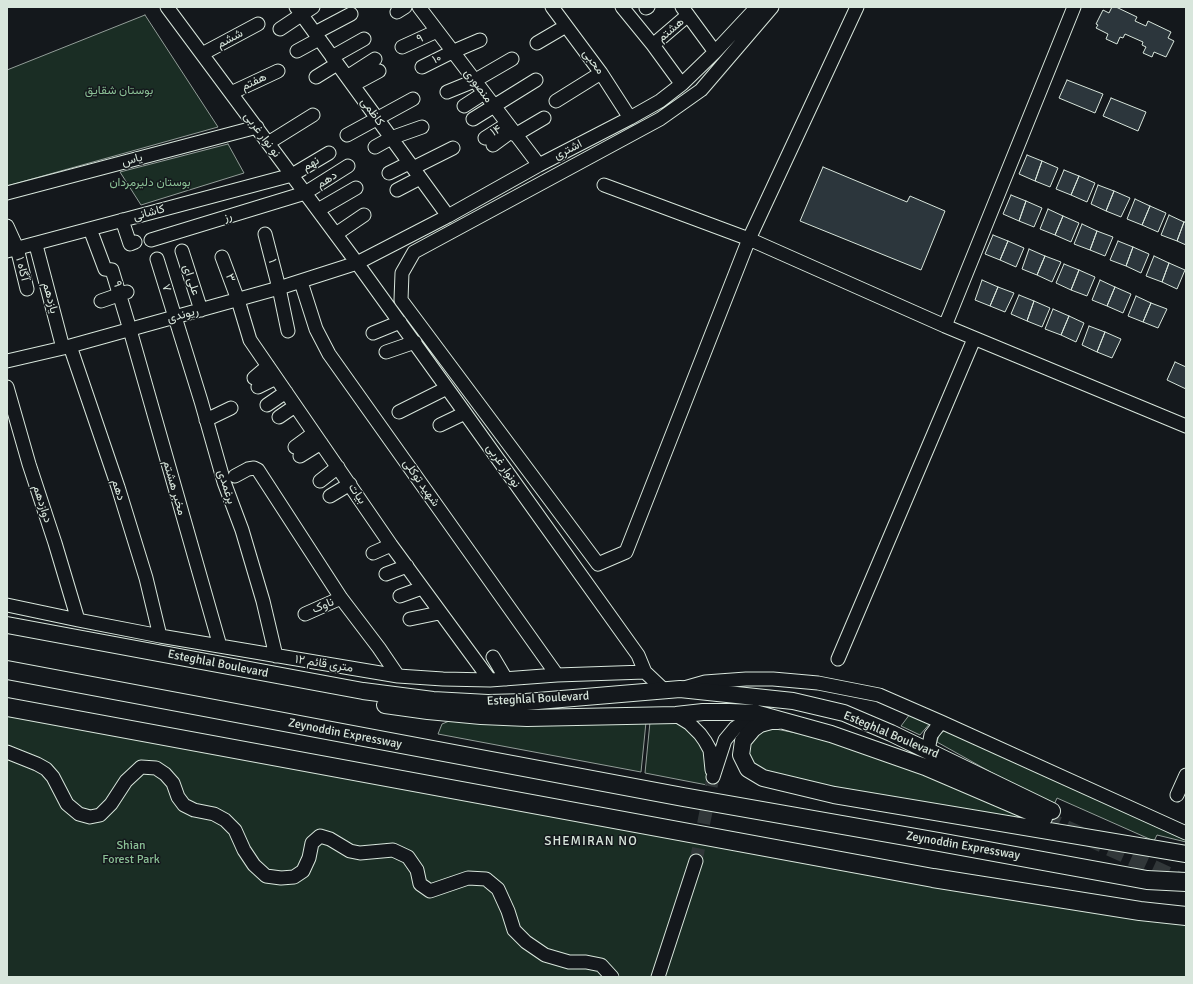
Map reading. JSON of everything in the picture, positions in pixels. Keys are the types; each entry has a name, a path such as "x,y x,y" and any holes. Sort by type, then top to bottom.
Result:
{"highway":[{"name":"Zeynoddin Expressway","path":"7,670 683,797 1147,880 1186,882"},
{"path":"7,707 941,879 1140,911 1186,916"}],"main road":[{"name":"Esteghlal Boulevard","path":"7,625 363,692 433,700 526,702 680,689 793,701 844,714 866,722 928,750 1048,814 857,742 758,714 729,712 676,715 569,717 481,716 428,711 362,702 7,636"},
{"path":"566,699 562,702 560,710 562,714 569,717"},
{"path":"788,722 771,721 760,724 753,729 743,741 740,755 748,770 763,778 834,795 1186,854"},
{"path":"857,742 870,741 873,734 866,722"}],"street":[{"path":"280,30 299,11 313,7"},
{"name":"منصوری","path":"420,7 452,52 539,165"},
{"name":"محبی","path":"552,7 601,73 630,118"},
{"name":"هشتم","path":"622,7 653,45 680,82"},
{"name":"اشتری","path":"357,263 448,216 539,165 660,101 682,84 715,52 757,7"},
{"path":"772,7 701,90 660,120 414,252 402,273 401,300 598,564 626,552 749,239 857,7"},
{"path":"944,326 1074,7"},
{"name":"نو نوار غربی","path":"171,8 202,54 357,263"},
{"name":"کاظمی","path":"299,11 448,216"},
{"path":"685,11 715,52"},
{"name":"هشتم","path":"653,45 685,11"},
{"path":"297,51 351,14"},
{"name":"ششم","path":"202,54 258,24"},
{"path":"537,43 566,26"},
{"name":"۹","path":"402,47 437,31"},
{"path":"316,77 335,60 364,39"},
{"name":"۱۰","path":"422,67 480,40"},
{"path":"447,92 474,81 512,59"},
{"path":"350,81 377,65"},
{"name":"هفتم","path":"231,93 278,71"},
{"path":"556,101 601,73"},
{"path":"473,119 536,80"},
{"path":"464,106 484,93"},
{"path":"347,135 414,100"},
{"path":"268,143 313,114"},
{"path":"489,142 512,130 544,118"},
{"path":"375,147 391,138 422,127"},
{"name":"یاس","path":"7,194 257,128"},
{"path":"398,190 414,170 453,148"},
{"name":"نهم","path":"292,175 329,153"},
{"name":"دهم","path":"306,193 348,166"},
{"path":"389,173 414,170"},
{"name":"کاشانی","path":"12,250 292,175"},
{"path":"604,184 749,239 974,339 1186,426"},
{"path":"318,210 356,188"},
{"name":"رز","path":"151,240 306,193"},
{"path":"336,234 364,215"},
{"path":"122,220 130,244 134,242"},
{"name":"آگاه ۱","path":"7,226 12,250 27,289"},
{"name":"۹","path":"90,229 105,269 112,270 124,293 129,326"},
{"name":"۱","path":"264,234 280,288 288,331"},
{"name":"یازدهم","path":"37,249 67,347"},
{"name":"علی ای","path":"182,251 201,310"},
{"name":"۳","path":"222,257 238,300"},
{"name":"۷","path":"156,259 175,317"},
{"name":"ریوندی","path":"7,362 67,347 129,326 175,317 302,282 357,263"},
{"name":"نونوار غربی","path":"357,263 638,655 644,672"},
{"name":"شهید توکلی","path":"302,282 316,329 329,354 557,675"},
{"path":"101,301 124,293"},
{"name":"بیات","path":"238,300 250,340 391,545 490,680"},
{"name":"برغمدی","path":"175,317 224,482 242,530 263,601 276,656"},
{"path":"372,333 400,322"},
{"name":"مخبر هشتم","path":"129,326 220,646"},
{"path":"838,659 974,339"},
{"path":"386,352 415,342"},
{"name":"دهم","path":"67,347 118,487 146,578 160,636"},
{"path":"268,366 256,382 276,378"},
{"name":"دوازدهم","path":"7,387 29,464 78,620"},
{"path":"399,412 447,388"},
{"path":"267,405 286,392"},
{"path":"279,417 295,406"},
{"path":"206,420 231,408"},
{"path":"440,425 465,413"},
{"path":"297,451 318,438"},
{"path":"320,482 338,467"},
{"name":"برغمدی","path":"235,476 248,469 254,468 258,470 341,598 398,676"},
{"path":"330,496 350,484"},
{"path":"372,553 391,545"},
{"path":"386,574 407,566"},
{"path":"400,596 422,588"},
{"name":"ناوک","path":"305,614 341,598"},
{"name":"۱۲ متری قائم","path":"7,605 160,636 398,676 490,680 557,675 644,672"},
{"path":"410,619 440,613"},
{"path":"493,657 506,679"},
{"path":"634,693 644,672 664,690"},
{"path":"680,689 705,682 746,678 818,683 879,695 1186,833"},
{"path":"676,715 689,724 705,741 710,750 713,777 725,740 735,728 758,714"},
{"path":"928,750 931,735 941,722"},
{"path":"7,752 46,769 53,777 67,804 79,814 90,817 100,815 111,804 126,781 141,767 156,768 165,774 172,783 178,797 184,804 194,810 214,814 225,820 235,830 244,850 254,865 266,876 281,878 294,877 303,871 309,858 312,843 320,836 330,838 350,851 360,853 393,850 408,857 417,870 420,884 430,891 468,878 486,878 498,890 508,911 514,930 526,942 545,955 569,962 586,962 602,965 612,977"},
{"path":"1177,795 1186,775"},
{"path":"658,977 696,862"}],"green space":[{"name":"بوستان شقایق","path":"145,15 218,127 7,186 7,70"},
{"name":"بوستان دلیرمردان","path":"228,144 244,173 141,205 120,172"},
{"name":"Shian Forest Park","path":"7,705 681,826 1186,914 1186,977 7,977"},
{"path":"910,714 931,722 920,735 901,726"},
{"path":"454,719 646,722 641,772 438,734 442,724"},
{"path":"650,722 673,722 687,728 705,750 709,777 707,785 645,773"},
{"path":"765,727 812,736 902,765 1045,825 827,789 756,769 746,750 747,744"},
{"path":"946,729 1186,839 1186,842 1157,835 1154,841 1057,798 1053,807 937,742 939,735"}],"building":[{"path":"1112,7 1116,7 1137,17 1135,21 1146,26 1148,21 1171,32 1168,38 1174,41 1166,57 1154,52 1152,57 1143,53 1146,47 1142,45 1143,42 1125,34 1123,38 1120,37 1117,44 1106,39 1108,34 1096,28 1098,25 1096,24 1103,10 1109,13"},
{"path":"1067,80 1103,94 1095,113 1059,98"},
{"path":"1111,98 1146,112 1138,131 1103,116"},
{"path":"1027,155 1042,161 1035,181 1019,174"},
{"path":"1042,161 1058,168 1050,187 1035,181"},
{"path":"823,167 907,202 910,196 945,211 921,270 800,221"},
{"path":"1064,170 1079,176 1071,195 1056,189"},
{"path":"1079,176 1095,183 1087,202 1071,195"},
{"path":"1098,185 1114,191 1106,211 1091,204"},
{"path":"1114,191 1130,198 1121,217 1106,211"},
{"path":"1011,195 1026,201 1019,221 1003,214"},
{"path":"1135,199 1150,206 1142,225 1127,219"},
{"path":"1026,201 1042,208 1034,227 1019,221"},
{"path":"1150,206 1166,213 1158,232 1142,225"},
{"path":"1048,209 1063,216 1055,235 1040,229"},
{"path":"1169,215 1184,222 1177,241 1161,235"},
{"path":"1063,216 1079,223 1071,242 1055,235"},
{"path":"1184,222 1186,222 1186,245 1177,241"},
{"path":"1082,224 1097,231 1090,250 1074,244"},
{"path":"1097,231 1113,237 1105,256 1090,250"},
{"path":"993,235 1008,241 1000,260 985,254"},
{"path":"1008,241 1024,248 1016,267 1000,260"},
{"path":"1118,241 1133,247 1126,266 1110,260"},
{"path":"1133,247 1149,254 1141,273 1126,266"},
{"path":"1029,249 1045,256 1037,275 1022,269"},
{"path":"1045,256 1061,262 1052,282 1037,275"},
{"path":"1154,256 1169,263 1162,282 1146,276"},
{"path":"1169,263 1185,270 1177,289 1162,282"},
{"path":"1064,264 1079,270 1071,290 1056,283"},
{"path":"1079,270 1095,277 1087,296 1071,290"},
{"path":"982,280 998,287 990,306 975,300"},
{"path":"1100,280 1115,287 1107,306 1092,300"},
{"path":"998,287 1014,293 1005,312 990,306"},
{"path":"1115,287 1131,294 1123,313 1107,306"},
{"path":"1019,295 1034,301 1027,321 1011,314"},
{"path":"1136,296 1151,303 1143,322 1128,316"},
{"path":"1034,301 1050,308 1042,327 1027,321"},
{"path":"1151,303 1167,309 1158,328 1143,322"},
{"path":"1053,309 1069,316 1061,335 1045,329"},
{"path":"1069,316 1084,323 1076,342 1061,335"},
{"path":"1089,326 1105,332 1097,352 1082,345"},
{"path":"1105,332 1121,339 1112,358 1097,352"},
{"path":"1175,362 1186,367 1186,389 1167,380"}],"tunnel":[{"path":"696,861 713,777"},
{"path":"1044,818 1182,881"}],"district":[{"name":"SHEMIRAN NO","path":"591,842"}]}
